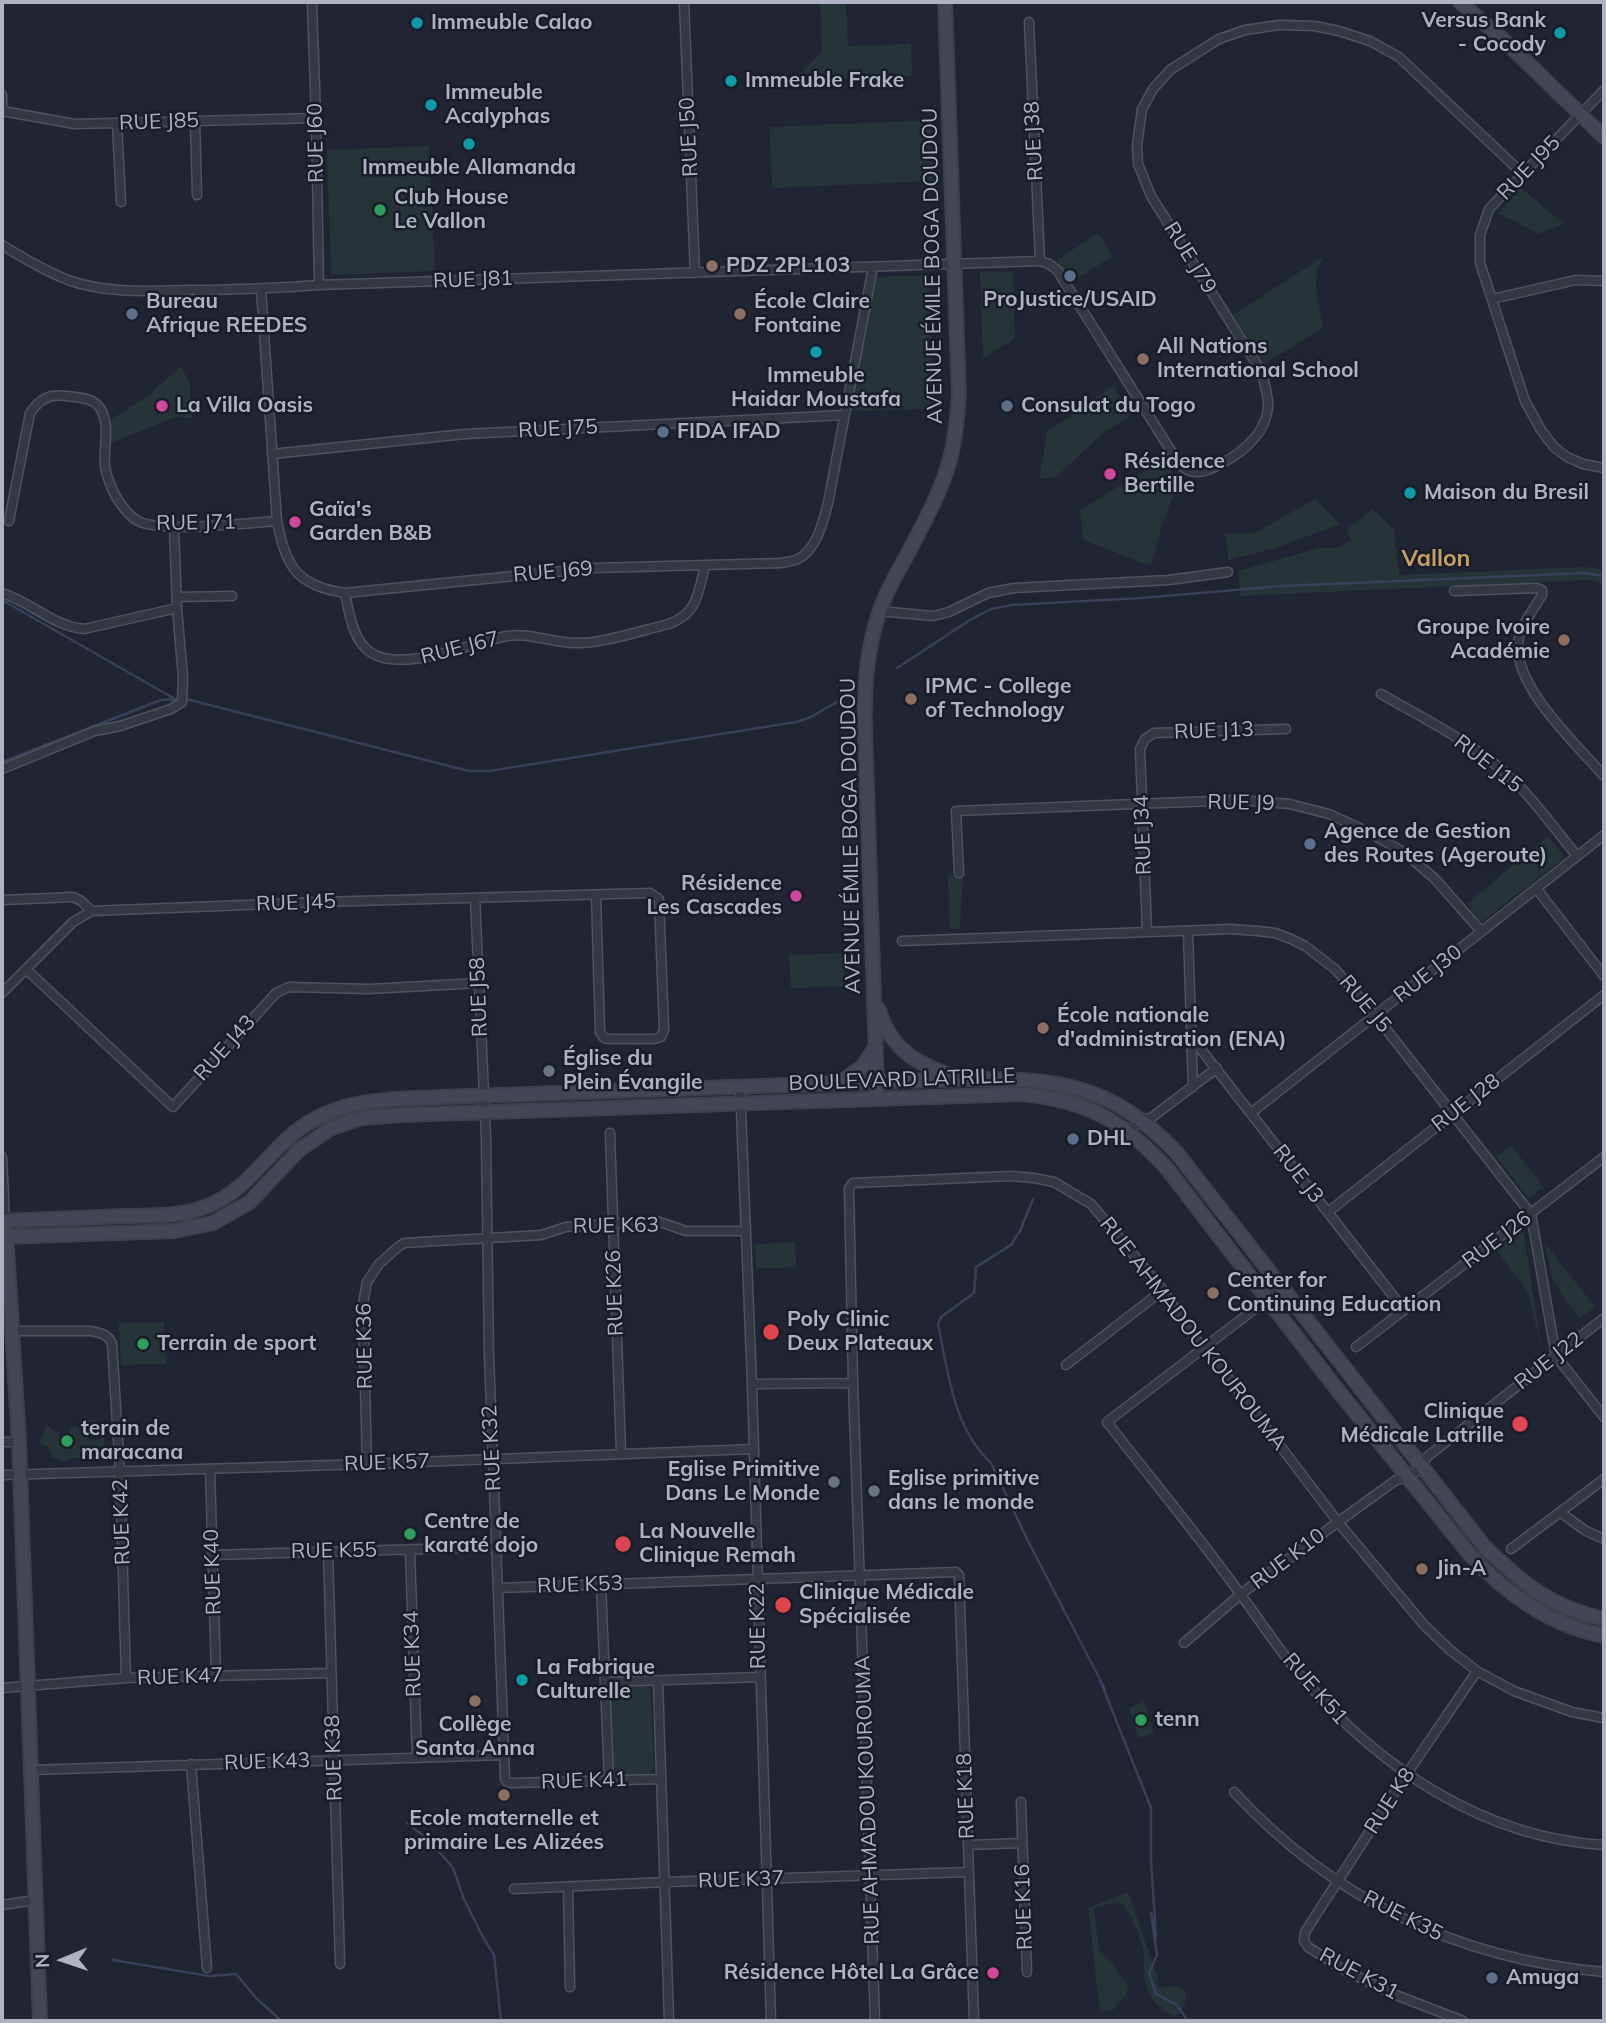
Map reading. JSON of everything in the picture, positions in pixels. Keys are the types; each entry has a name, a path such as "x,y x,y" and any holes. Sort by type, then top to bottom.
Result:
{"main road":[{"path":"1460,2 1604,137"},
{"name":"AVENUE ÉMILE BOGA DOUDOU","path":"878,1099 864,693 879,611 916,538 950,461 956,428 959,395 945,3"},
{"path":"873,992 884,1025 902,1050 931,1068 963,1079"},
{"path":"836,1083 857,1072 876,1048"},
{"name":"BOULEVARD LATRILLE","path":"3,1221 176,1214 206,1207 238,1189 287,1139 321,1115 357,1102 963,1079 1012,1078 1055,1082 1100,1096 1147,1122 1176,1152 1379,1413 1422,1461 1484,1546 1518,1579 1535,1591 1569,1609 1604,1619"},
{"name":"BOULEVARD LATRILLE","path":"4,1237 174,1231 212,1223 250,1202 299,1150 314,1138 338,1125 361,1118 1021,1094 1044,1096 1084,1108 1118,1124 1166,1166 1402,1475 1471,1556 1508,1592 1563,1625 1604,1636"},
{"path":"3,1221 6,1307 13,1331 19,1442 40,2021"}],"street":[{"name":"RUE J60","path":"312,2 319,285"},
{"name":"RUE J50","path":"684,2 695,273"},
{"name":"RUE J38","path":"1029,22 1040,261"},
{"name":"RUE J79","path":"1040,261 1057,270 1178,463 1191,473 1200,473 1240,453 1255,440 1268,408 1261,371 1151,196 1138,164 1137,145 1142,108 1153,89 1170,69 1219,39 1245,30 1279,25 1315,26 1339,31 1370,41 1399,57 1524,175"},
{"name":"RUE J95","path":"1604,90 1489,209 1480,235 1480,263 1525,401 1554,447 1583,464 1604,468"},
{"path":"2,95 2,112"},
{"name":"RUE J85","path":"2,112 75,124 316,118"},
{"path":"195,120 197,195"},
{"path":"117,123 121,202"},
{"name":"RUE J81","path":"2,245 69,281 136,292 953,263"},
{"path":"953,263 1040,261"},
{"name":"RUE J69","path":"261,289 277,521 282,543 290,564 303,580 326,590 345,593 594,568 781,563 799,558 810,548 820,530 828,503 873,267"},
{"path":"1492,299 1576,280 1604,281"},
{"name":"RUE J71","path":"9,521 30,413 39,401 50,395 64,395 95,402 100,409 106,422 105,466 109,483 120,504 136,520 149,525 174,526 277,521"},
{"name":"RUE J75","path":"272,454 465,434 845,415"},
{"path":"2,769 95,731 172,709 183,702 174,526"},
{"name":"RUE J67","path":"345,593 349,614 359,639 370,653 388,660 407,661 515,635 579,644 669,624 689,613 705,566"},
{"path":"879,611 933,616 949,612 988,593 1014,588 1169,580 1228,572"},
{"path":"1454,591 1542,590 1542,595 1520,632 1518,661 1540,704 1604,776"},
{"path":"2,593 20,599 70,627 84,629 177,608"},
{"path":"177,597 232,596"},
{"name":"RUE J15","path":"1381,694 1485,757 1522,789 1577,856"},
{"name":"RUE J13","path":"1145,738 1154,733 1286,729"},
{"name":"RUE J34","path":"1145,738 1140,749 1147,932"},
{"name":"RUE J9","path":"959,873 956,811 1238,800 1290,804 1329,814 1405,853 1435,879 1481,931"},
{"name":"RUE J30","path":"1251,1113 1604,835"},
{"path":"1536,888 1604,976"},
{"name":"RUE J45","path":"2,900 73,897 92,911 650,893 659,899 664,1030 661,1037 609,1040 600,1032 596,895"},
{"name":"RUE J58","path":"475,898 485,1113"},
{"path":"2,993 73,922 92,911"},
{"name":"RUE J5","path":"902,942 1258,930 1275,933 1305,946 1335,969 1375,1015 1531,1214 1556,1356 1604,1417"},
{"path":"1188,931 1193,1087"},
{"name":"RUE J43","path":"27,970 173,1107 262,1008 283,989 369,989 479,984"},
{"name":"RUE J28","path":"1328,1212 1604,995"},
{"name":"RUE J3","path":"1192,1038 1404,1310"},
{"path":"1134,1136 1147,1122 1217,1068"},
{"name":"RUE K22","path":"740,1086 752,1384 771,2021"},
{"name":"RUE K32","path":"485,1113 489,1355 503,1755 507,1782"},
{"name":"RUE K26","path":"610,1133 621,1453"},
{"path":"2,1157 3,1221"},
{"name":"RUE J26","path":"1356,1347 1604,1157"},
{"name":"RUE AHMADOU KOUROUMA","path":"875,2021 853,1382 849,1188 853,1183 1011,1176 1034,1178 1054,1182 1091,1204 1163,1290 1197,1340 1338,1522 1424,1625 1477,1671 1514,1691 1572,1712 1604,1718"},
{"name":"RUE K63","path":"487,1238 541,1235 559,1228 657,1221 686,1231 746,1231"},
{"name":"RUE K36","path":"367,1464 363,1304 367,1282 379,1264 404,1243 487,1238"},
{"path":"1205,1347 1282,1288"},
{"path":"1066,1364 1163,1290"},
{"name":"RUE J22","path":"1402,1475 1604,1318"},
{"name":"RUE K42","path":"13,1331 91,1331 101,1333 112,1343 120,1472 126,1678"},
{"name":"RUE K51","path":"1205,1347 1107,1422 1301,1676 1368,1746 1406,1775 1477,1814 1547,1837 1604,1846"},
{"path":"752,1384 853,1382"},
{"path":"2,1442 19,1442"},
{"name":"RUE K57","path":"2,1475 754,1449"},
{"name":"RUE K40","path":"209,1469 216,1675"},
{"name":"RUE K10","path":"1184,1643 1241,1594 1402,1475"},
{"path":"1511,1549 1604,1479"},
{"path":"1561,1513 1586,1531 1604,1539"},
{"name":"RUE K55","path":"212,1555 497,1547"},
{"name":"RUE K34","path":"410,1550 417,1758"},
{"name":"RUE K38","path":"328,1551 340,1964"},
{"name":"RUE K53","path":"499,1588 956,1572"},
{"name":"RUE K18","path":"956,1572 959,1576 974,2021"},
{"path":"601,1584 609,1781"},
{"name":"RUE K8","path":"1305,1932 1477,1671"},
{"name":"RUE K47","path":"2,1688 126,1678 331,1673"},
{"path":"606,1682 760,1677"},
{"path":"658,1681 669,2021"},
{"name":"RUE K43","path":"32,1770 503,1755"},
{"path":"191,1764 207,1968"},
{"name":"RUE K41","path":"507,1782 661,1779"},
{"name":"RUE K35","path":"1234,1792 1279,1837 1337,1880 1393,1913 1452,1940 1525,1961 1566,1969 1604,1972"},
{"name":"RUE K16","path":"1021,1802 1027,1972"},
{"name":"RUE K16","path":"968,1845 1022,1843"},
{"name":"RUE K37","path":"514,1889 969,1872"},
{"path":"568,1887 570,1987"},
{"path":"2,1905 35,1900"},
{"name":"RUE K31","path":"1305,1932 1304,1941 1308,1947 1341,1968 1388,1992 1463,2021"}],"shaded area":[{"path":"820,2 846,2 848,46 911,44 912,76 795,80 822,51"},
{"path":"932,120 934,181 772,188 769,127"},
{"name":"Club House Le Vallon","path":"429,146 435,271 331,275 327,150"},
{"path":"1521,188 1564,224 1538,234 1498,213"},
{"path":"1098,233 1113,256 1071,282 1057,260"},
{"path":"1323,257 1316,283 1323,328 1264,364 1233,315"},
{"path":"1013,271 1015,339 983,358 980,272"},
{"path":"929,275 933,409 851,411 876,277"},
{"name":"La Villa Oasis","path":"181,366 190,384 192,418 175,417 109,444 109,421 150,394"},
{"path":"1114,386 1131,415 1101,435 1056,477 1039,479 1047,432"},
{"path":"1162,460 1179,480 1162,525 1151,566 1083,540 1080,510"},
{"path":"1315,499 1340,524 1276,548 1229,560 1225,534 1254,533"},
{"path":"1372,509 1394,529 1399,575 1586,567 1604,570 1604,585 1590,580 1240,596 1238,571 1319,548 1340,547 1351,540 1346,530"},
{"path":"1548,836 1565,857 1482,922 1467,904"},
{"path":"963,875 960,929 950,929 948,876"},
{"path":"844,953 845,986 791,988 789,955"},
{"path":"1511,1145 1543,1187 1529,1198 1496,1157"},
{"path":"1523,1228 1542,1352 1528,1292 1496,1250"},
{"path":"795,1242 796,1267 756,1269 755,1244"},
{"path":"1545,1243 1595,1307 1579,1319 1552,1279"},
{"name":"Terrain de sport","path":"164,1322 166,1364 121,1365 119,1323"},
{"name":"terain de maracana","path":"87,1420 96,1420 95,1424 85,1430 90,1440 96,1441 103,1437 105,1441 104,1446 87,1460 77,1457 64,1462 51,1457 48,1447 39,1441 47,1425 60,1436 69,1433 71,1427"},
{"path":"642,1684 650,1689 651,1694 654,1768 648,1775 613,1777 610,1775 609,1687"},
{"name":"tenn","path":"1144,1702 1154,1733 1139,1738 1129,1708"},
{"path":"1128,1892 1158,1979 1157,1984 1160,1988 1177,1985 1186,1991 1185,2005 1180,2014 1173,2016 1167,2012 1149,1993 1145,1980 1142,1944 1132,1918 1122,1903 1094,1908 1099,1950 1128,1986 1126,1996 1113,2010 1100,2012 1088,1908"}],"waterway":[{"path":"897,668 970,620 991,609 1012,605 1282,586 1585,573 1604,576"},
{"path":"2,600 175,699"},
{"path":"186,699 469,771 489,771 796,722 811,717 845,697"},
{"path":"2,762 161,700 179,699"},
{"path":"1033,1199 1011,1245 976,1267 974,1293 941,1317 938,1324 949,1380 960,1416 978,1449 991,1463 1105,1689 1100,1680 1151,1808 1156,1936 1151,1913 1157,1955 1149,1973 1156,1994 1177,2005 1188,2021"},
{"path":"407,1823 429,1840 453,1868 464,1899 494,1955 501,2021"},
{"path":"113,1960 209,1976 236,1974 257,1999 282,2021"}],"place":[{"name":"Immeuble Calao","path":"417,23"},
{"name":"Versus Bank - Cocody","path":"1560,33"},
{"name":"Immeuble Frake","path":"731,81"},
{"name":"Immeuble Acalyphas","path":"431,105"},
{"name":"Immeuble Allamanda","path":"469,144"},
{"name":"Club House Le Vallon","path":"380,210"},
{"name":"PDZ 2PL103","path":"712,266"},
{"name":"ProJustice/USAID","path":"1070,276"},
{"name":"Bureau Afrique REEDES","path":"132,314"},
{"name":"École Claire Fontaine","path":"740,314"},
{"name":"Immeuble Haidar Moustafa","path":"816,352"},
{"name":"All Nations International School","path":"1143,359"},
{"name":"La Villa Oasis","path":"162,406"},
{"name":"Consulat du Togo","path":"1007,406"},
{"name":"FIDA IFAD","path":"663,432"},
{"name":"Résidence Bertille","path":"1110,474"},
{"name":"Maison du Bresil","path":"1410,493"},
{"name":"Gaïa's Garden B&B","path":"295,522"},
{"name":"Groupe Ivoire Académie","path":"1564,640"},
{"name":"IPMC - College of Technology","path":"911,699"},
{"name":"Agence de Gestion des Routes (Ageroute)","path":"1310,844"},
{"name":"Résidence Les Cascades","path":"796,896"},
{"name":"École nationale d'administration (ENA)","path":"1043,1028"},
{"name":"Église du Plein Évangile","path":"549,1071"},
{"name":"DHL","path":"1073,1139"},
{"name":"Center for Continuing Education","path":"1213,1293"},
{"name":"Poly Clinic Deux Plateaux","path":"771,1332"},
{"name":"Terrain de sport","path":"143,1344"},
{"name":"Clinique Médicale Latrille","path":"1520,1424"},
{"name":"terain de maracana","path":"67,1441"},
{"name":"Eglise Primitive Dans Le Monde","path":"834,1482"},
{"name":"Eglise primitive dans le monde","path":"874,1491"},
{"name":"Centre de karaté dojo","path":"410,1534"},
{"name":"La Nouvelle Clinique Remah","path":"623,1544"},
{"name":"Jin-A","path":"1422,1569"},
{"name":"Clinique Médicale Spécialisée","path":"783,1605"},
{"name":"La Fabrique Culturelle","path":"522,1680"},
{"name":"Collège Santa Anna","path":"475,1701"},
{"name":"tenn","path":"1141,1720"},
{"name":"Ecole maternelle et primaire Les Alizées","path":"504,1795"},
{"name":"Résidence Hôtel La Grâce","path":"993,1973"},
{"name":"Amuga","path":"1492,1978"}],"district":[{"name":"Vallon","path":"1436,559"}]}
